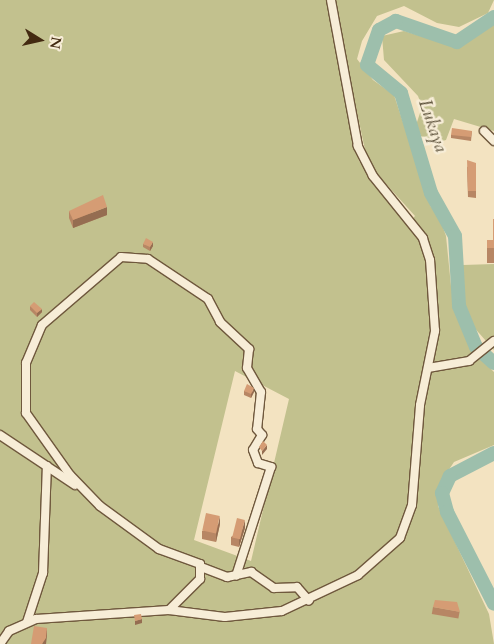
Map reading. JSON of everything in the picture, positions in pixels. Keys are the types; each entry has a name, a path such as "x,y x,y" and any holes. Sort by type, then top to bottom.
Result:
{"street":[{"path":"0,644 9,631 26,622 169,610 242,616 282,611 310,601 366,570 400,538 412,505 435,309 426,246 373,176 358,146 331,0"},
{"path":"484,131 494,141"},
{"path":"83,490 26,413 26,363 50,314 121,257 148,259 208,299 220,322 249,349 247,368 261,390 257,429 262,435 253,450 258,462 270,465 271,471 236,576"},
{"path":"428,368 469,361 494,340"},
{"path":"0,435 83,490 137,535 201,567 236,576 251,572 274,588 297,587 310,601"},
{"path":"26,622 43,573 47,466"},
{"path":"169,610 200,579 201,567"}],"shaded area":[{"path":"0,0 327,0 359,161 408,224 415,216 368,164 333,0 494,0 488,13 459,27 437,23 404,6 377,16 362,41 357,59 373,80 394,95 431,207 438,213 446,236 451,286 465,334 471,350 494,372 494,445 454,462 440,483 438,506 489,614 494,644 0,644","holes":["235,371 289,399 251,561 194,540"]},
{"path":"494,22 494,131 454,119 446,140 435,143 421,136 416,125 422,107 418,96 384,60 382,36 404,31 456,47"},
{"path":"494,264 494,350 471,324 463,304 463,265"}],"building":[{"path":"452,128 472,131 471,137 451,135"},
{"path":"467,160 476,163 476,191 468,191"},
{"path":"103,195 107,207 73,220 69,211"},
{"path":"493,219 494,248 487,248 487,240 493,240"},
{"path":"146,238 153,242 150,247 143,244"},
{"path":"34,302 42,309 37,313 30,306"},
{"path":"247,384 254,388 251,394 244,391"},
{"path":"263,441 267,445 262,451 259,447"},
{"path":"206,513 220,516 216,534 202,531"},
{"path":"237,518 245,520 240,539 232,537"},
{"path":"435,600 457,602 460,612 433,607"},
{"path":"141,614 142,619 135,621 134,615"},
{"path":"34,626 47,628 46,638 42,644 31,644"}],"waterway":[{"name":"Lukaya","path":"494,17 457,42 396,21 379,30 367,65 401,93 431,193 455,236 459,306 476,347 494,363"},
{"name":"Lukaya","path":"494,453 450,476 442,493 447,512 494,604"}]}
